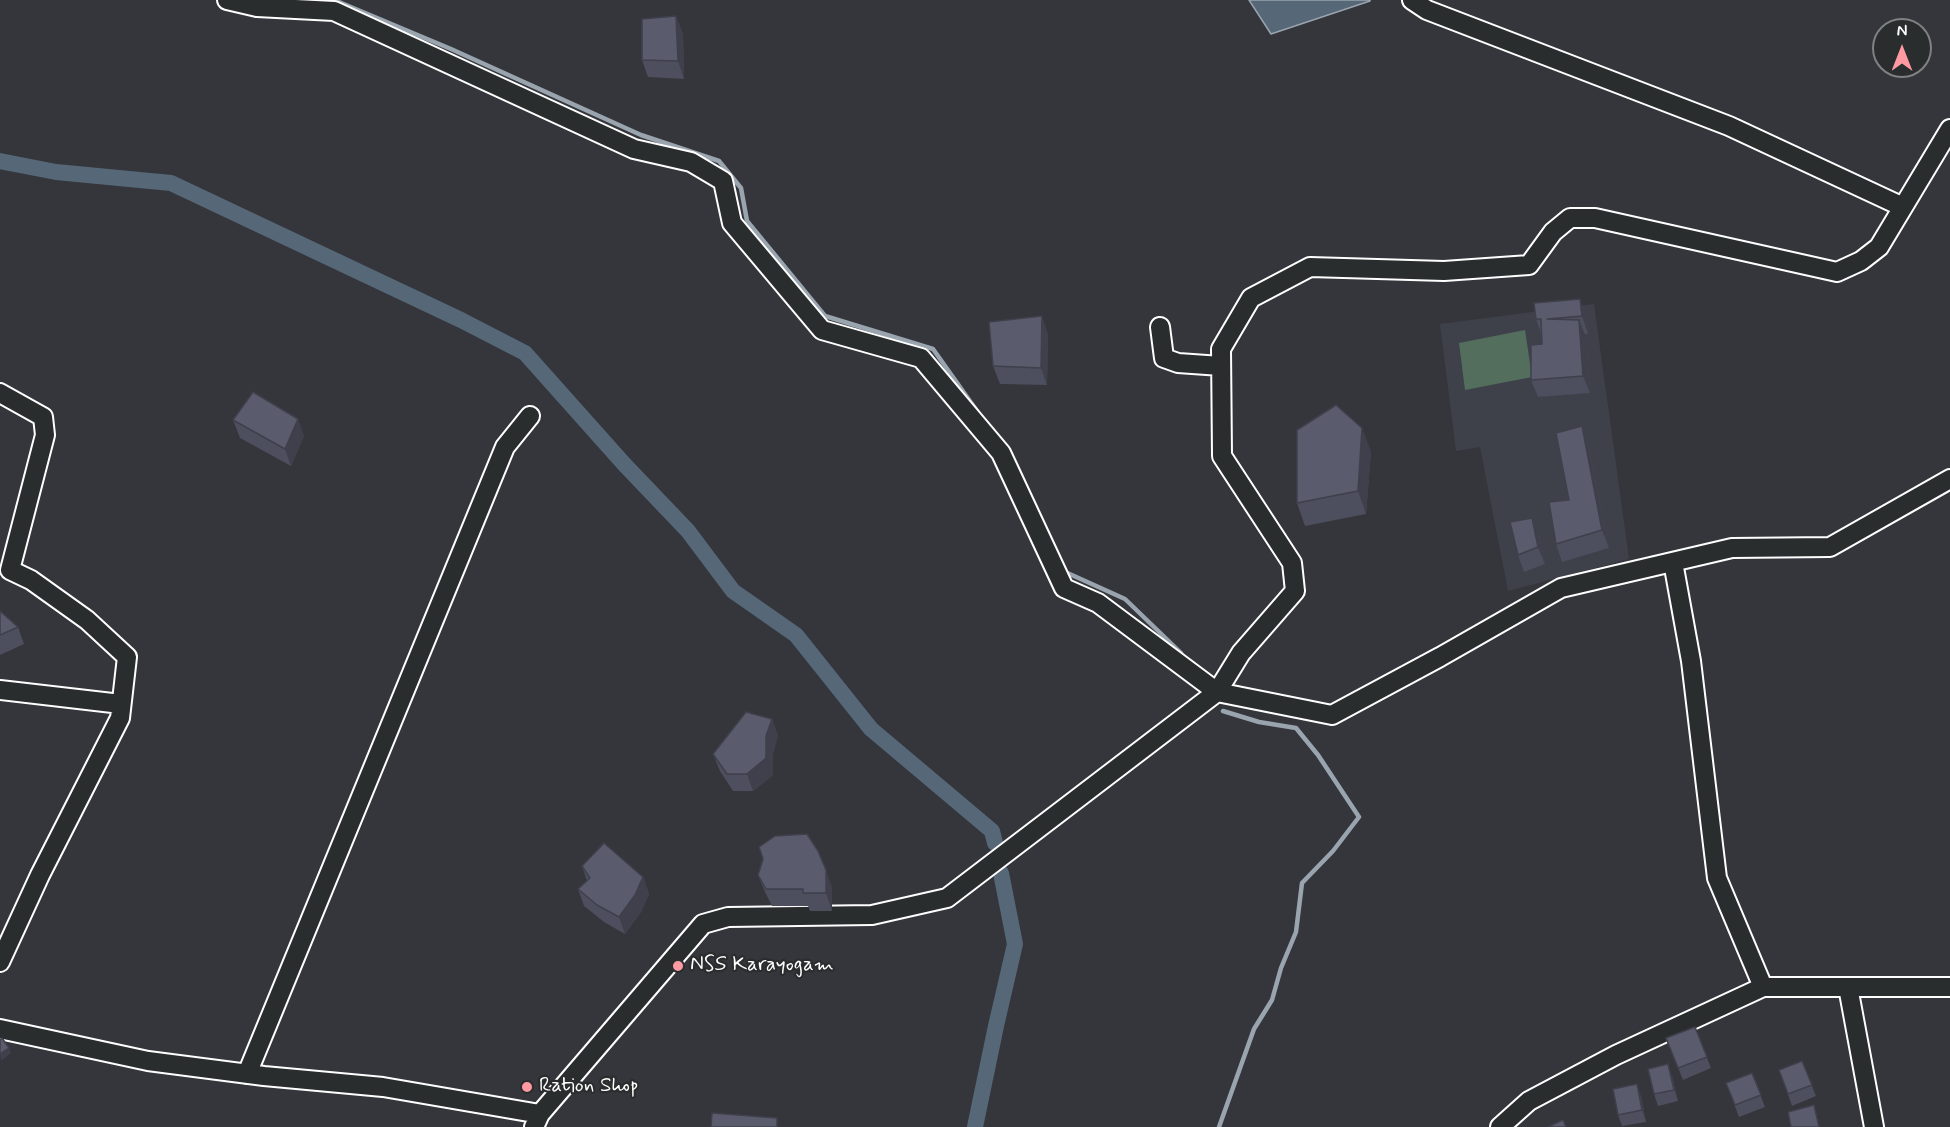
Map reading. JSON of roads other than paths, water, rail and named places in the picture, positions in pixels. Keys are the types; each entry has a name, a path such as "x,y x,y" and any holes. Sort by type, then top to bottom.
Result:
{"street":[{"path":"227,0 257,7 334,11 634,149 691,162 723,181 732,223 822,330 921,357 1001,453 1064,588 1098,603 1217,692 1332,715 1561,588 1732,548 1830,547 1950,479"},
{"path":"1412,0 1427,10 1729,126 1903,207"},
{"path":"0,1029 148,1061 247,1074 383,1087 537,1120 703,924 728,917 872,915 947,898 1217,692 1241,652 1295,591 1292,563 1222,456 1221,349 1251,298 1310,267 1444,271 1529,265 1553,232 1570,218 1595,218 1837,272 1862,261 1879,247 1950,129"},
{"path":"1160,327 1164,358 1178,363 1221,366"},
{"path":"0,393 43,417 45,435 9,570 31,580 87,620 127,657 120,718 40,875 0,962"},
{"path":"247,1074 505,447 530,416"},
{"path":"1673,562 1691,661 1717,878 1763,987"},
{"path":"0,690 122,704"},
{"path":"1500,1127 1529,1101 1616,1056 1763,987 1950,987"},
{"path":"1848,987 1874,1127"}],"water":[{"path":"1249,0 1370,0 1370,1 1271,34"}],"waterway":[{"path":"334,0 451,49 641,135 719,161 741,188 747,221 825,316 933,349 977,411"},
{"path":"0,161 56,172 171,183 461,320 525,353 624,464 688,531 733,591 796,635 871,729 992,831 995,843"},
{"path":"1063,571 1125,599 1181,653"},
{"path":"1219,1127 1254,1029 1272,1000 1281,968 1296,932 1302,883 1333,851 1359,817 1318,755 1296,728 1259,722 1223,711"},
{"path":"975,1127 1015,944 1001,873"}],"place":[{"name":"NSS Karayogam","path":"678,966"},
{"name":"Ration Shop","path":"527,1087"}]}
